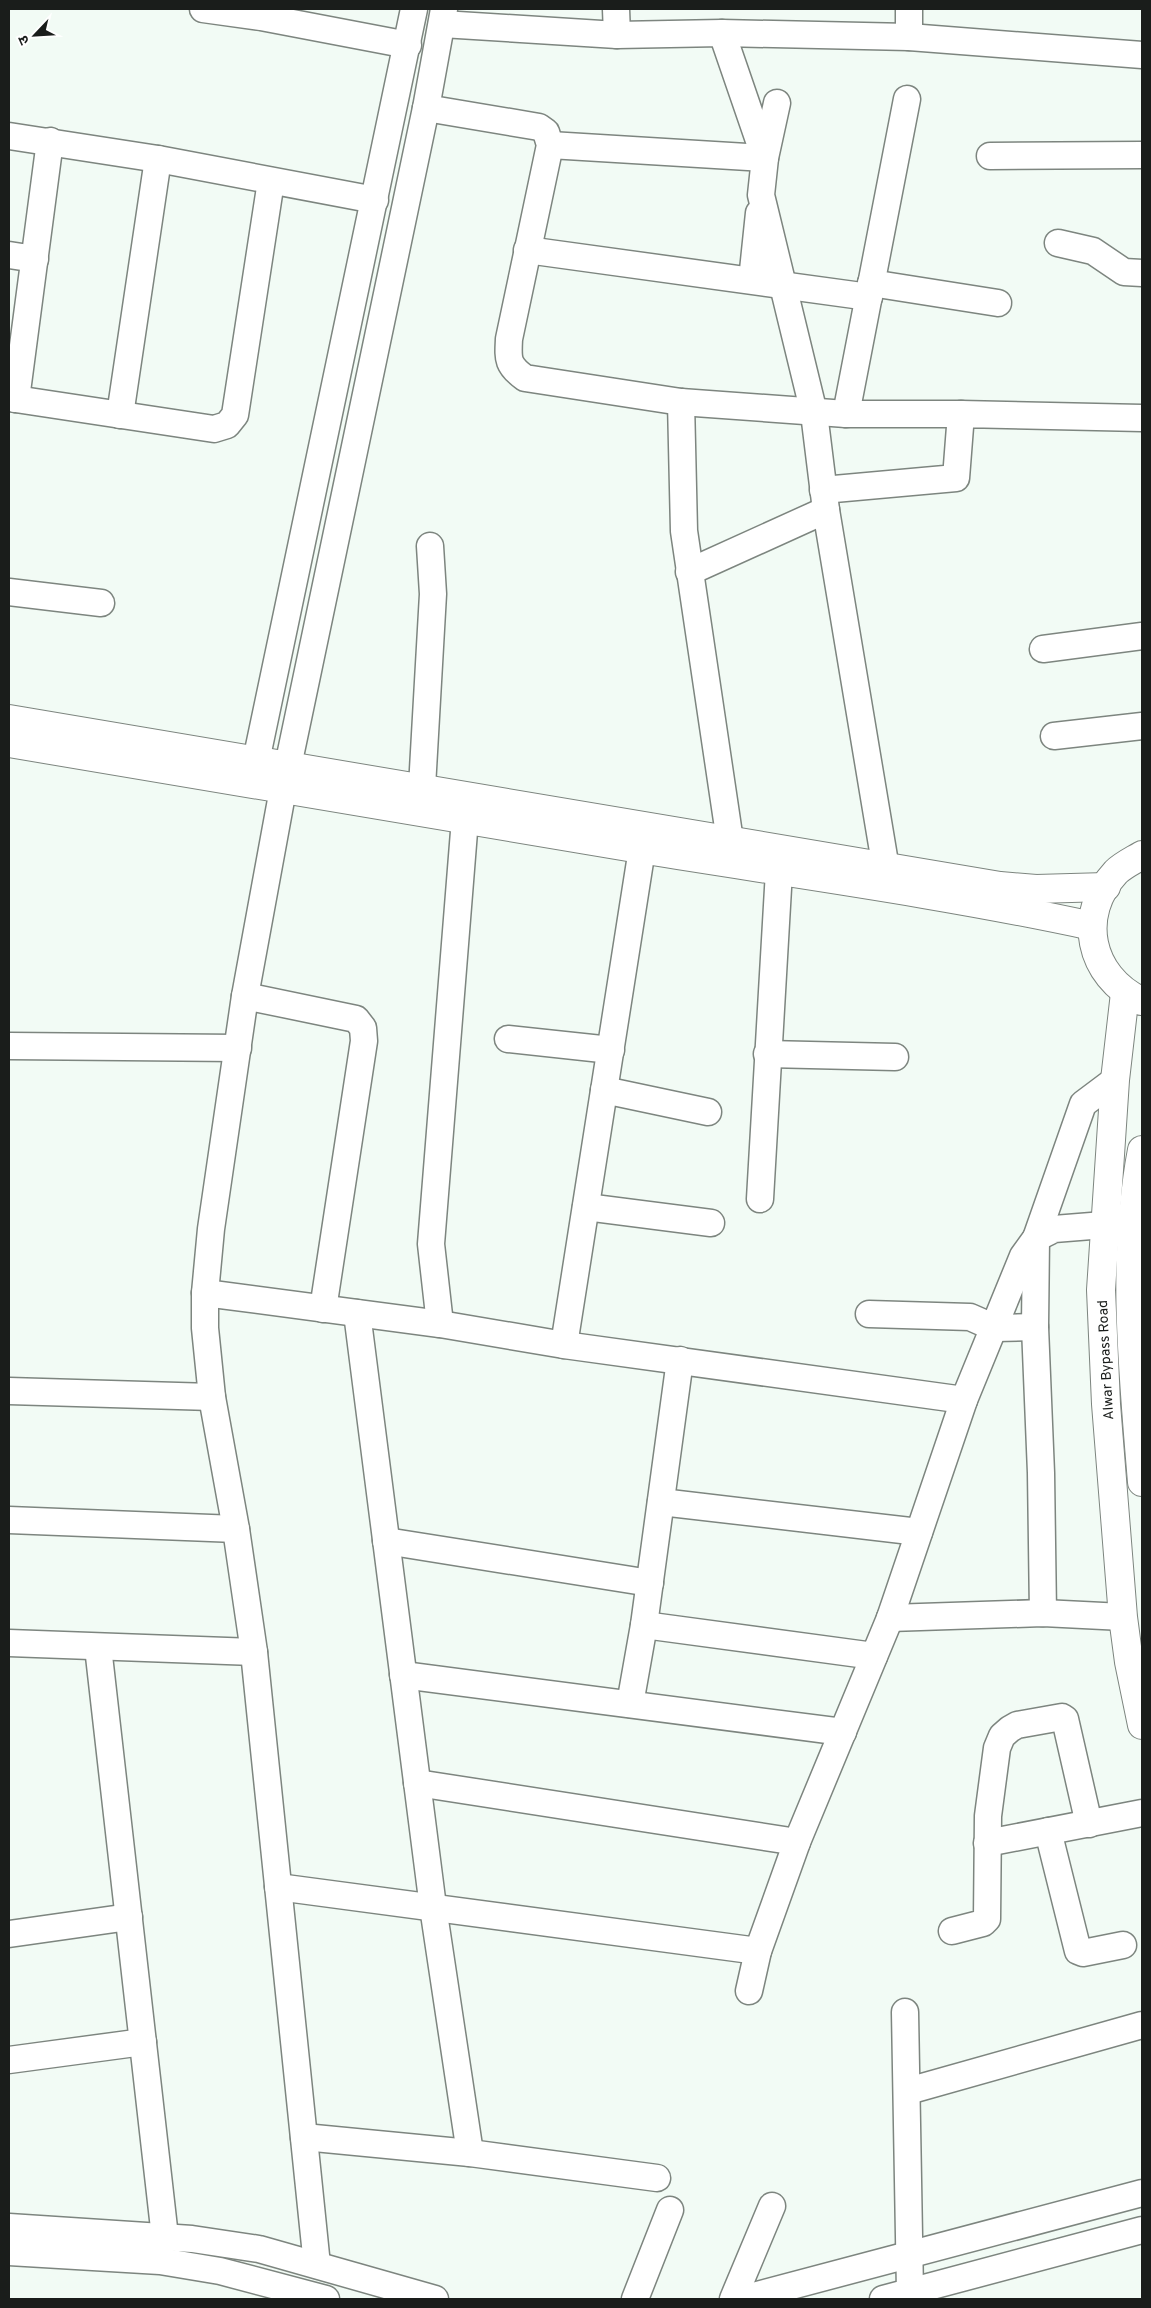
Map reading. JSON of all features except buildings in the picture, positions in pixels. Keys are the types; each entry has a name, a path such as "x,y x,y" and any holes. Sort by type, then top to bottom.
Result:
{"main road":[{"path":"9,719 256,761 285,778 465,819 1010,908 1092,926"},
{"path":"9,743 285,778 422,787 886,868 1000,886 1036,889 1106,887"},
{"path":"1134,998 1107,975 1096,952 1092,926 1099,896 1117,871 1142,855"},
{"name":"Alwar Bypass Road","path":"1134,998 1115,1080 1101,1290 1106,1404 1123,1617 1128,1662 1142,1725"},
{"name":"Alwar Bypass Road","path":"1142,1150 1136,1184 1130,1266 1132,1331 1142,1482"}],"street":[{"path":"202,9 262,13 408,45"},
{"path":"256,761 408,45 414,9"},
{"path":"616,9 617,35"},
{"path":"909,9 909,37"},
{"path":"317,2264 254,1652 236,1529 212,1398 204,1328 205,1293 211,1229 245,996 285,778 426,108 443,16 617,35 722,33 909,37 1142,55"},
{"path":"722,33 764,158"},
{"path":"846,414 907,99"},
{"path":"752,280 764,158 777,103"},
{"path":"426,108 539,127 546,132 550,145 509,339 508,357 513,369 525,378 681,402 814,413 1142,418"},
{"path":"9,136 158,158 375,200"},
{"path":"50,142 35,259 12,398 214,429 227,426 235,415 271,181"},
{"path":"550,145 764,158"},
{"path":"990,156 1142,155"},
{"path":"120,415 158,158"},
{"path":"761,195 814,413 824,500 886,868"},
{"path":"1058,244 1092,251 1124,272 1142,273"},
{"path":"527,250 783,284 870,290 998,303"},
{"path":"9,255 35,259"},
{"path":"681,402 684,530 730,841"},
{"path":"689,572 824,500 956,478 961,414"},
{"path":"422,787 434,594 430,546"},
{"path":"9,592 101,604"},
{"path":"1043,649 1142,636"},
{"path":"1054,736 1142,726"},
{"path":"440,1324 430,1244 465,819"},
{"path":"564,1345 642,849"},
{"path":"760,1199 779,871"},
{"path":"245,996 356,1019 363,1028 364,1041 323,1309"},
{"path":"508,1039 611,1050"},
{"path":"9,1046 238,1048"},
{"path":"768,1054 896,1057"},
{"path":"749,1991 758,1951 797,1842 890,1618 964,1400 1023,1256 1036,1238 1083,1104 1115,1080"},
{"path":"604,1090 708,1112"},
{"path":"586,1208 711,1223"},
{"path":"1036,1238 1054,1229 1104,1225"},
{"path":"1036,1238 1035,1327 1041,1473 1043,1614"},
{"path":"205,1293 440,1324 564,1345 964,1400"},
{"path":"357,1313 433,1907 470,2153"},
{"path":"868,1314 970,1317 995,1328 1035,1327"},
{"path":"630,1704 644,1625 680,1360"},
{"path":"9,1391 212,1398"},
{"path":"661,1502 919,1532"},
{"path":"9,1520 236,1529"},
{"path":"386,1541 650,1583"},
{"path":"890,1618 1043,1614 1123,1617"},
{"path":"644,1625 874,1656"},
{"path":"9,1643 254,1652"},
{"path":"98,1647 165,2237"},
{"path":"403,1675 843,1732"},
{"path":"952,1931 983,1923 987,1919 987,1843 997,1748 1002,1736 1017,1725 1062,1717 1065,1719 1089,1824"},
{"path":"417,1783 797,1842"},
{"path":"987,1843 1142,1813"},
{"path":"1048,1831 1078,1950 1084,1953 1123,1946"},
{"path":"278,1888 758,1951"},
{"path":"9,1934 129,1918"},
{"path":"905,2012 908,2091 910,2292"},
{"path":"908,2091 1142,2025"},
{"path":"9,2060 143,2042"},
{"path":"304,2137 470,2153 657,2178"},
{"path":"742,2299 1142,2193"},
{"path":"733,2299 772,2206"},
{"path":"635,2299 670,2210"},
{"path":"9,2227 192,2238 259,2249 435,2299"},
{"path":"883,2299 1142,2230"},
{"path":"9,2252 160,2261 228,2273 326,2299"}]}
